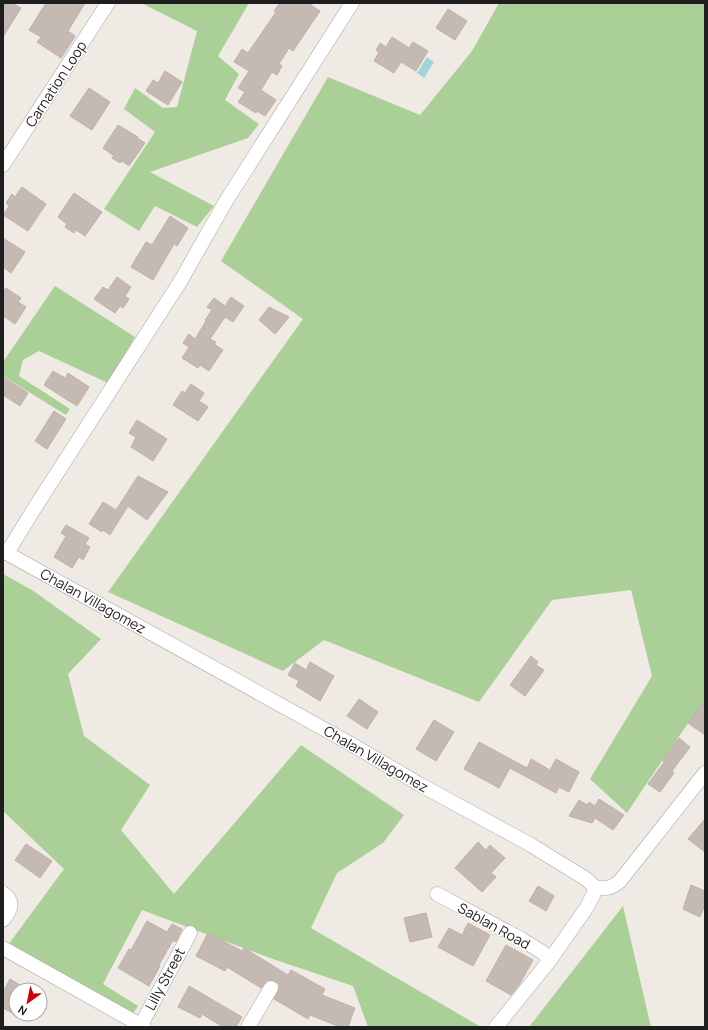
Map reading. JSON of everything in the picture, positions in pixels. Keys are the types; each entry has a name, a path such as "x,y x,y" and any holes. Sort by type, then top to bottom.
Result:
{"street":[{"name":"Carnation Loop","path":"3,165 108,3"},
{"path":"5,552 180,282 234,189 352,3"},
{"name":"Chalan Villagomez","path":"5,552 351,744 419,784 531,845 586,879 594,887"},
{"path":"496,1027 550,960 591,901 595,891 594,887 601,889 606,888 613,886 620,881 705,773"},
{"path":"3,893 10,899 11,904 10,910 3,920"},
{"name":"Sablan Road","path":"437,894 542,952 550,960"},
{"name":"Lilly Street","path":"142,1026 190,933"},
{"path":"3,948 142,1026"},
{"path":"248,1027 271,988"}],"green space":[{"path":"141,3 249,3 218,56 239,74 225,100 259,124 248,138 150,172 214,206 197,227 155,206 139,231 104,209 155,132 124,109 135,88 163,108 177,107 197,31"},
{"path":"499,3 705,3 705,700 627,813 590,779 652,676 631,590 552,600 479,702 324,640 283,671 108,592 303,319 221,261 328,77 420,115 472,51"},
{"path":"55,286 135,337 108,383 39,351 23,360 19,376 70,409 66,415 3,376 3,362"},
{"path":"3,574 32,590 101,639 68,674 84,736 150,785 121,830 174,894 301,745 404,815 383,843 337,873 311,928 481,1027 368,1027 353,986 270,958 142,910 103,984 138,1006 131,1017 8,945 64,869 3,811"},
{"path":"623,906 651,1027 529,1027"}],"water":[{"path":"427,57 434,62 424,78 417,73"}],"building":[{"path":"3,3 12,3 21,8 3,37"},
{"path":"46,3 85,3 68,31 75,36 61,58 37,42 41,37 29,30"},
{"path":"280,3 308,3 320,11 293,51 289,48 279,64 282,66 277,75 272,72 261,90 276,100 265,116 257,111 256,113 238,102 245,92 238,88 249,71 234,62 242,49 248,53 276,12 274,11"},
{"path":"448,9 467,21 455,40 436,28"},
{"path":"392,37 409,48 413,42 428,51 416,71 401,62 394,73 374,61 379,52 376,50 380,43 386,47"},
{"path":"165,71 182,82 168,105 146,91 153,80 158,83"},
{"path":"89,88 110,102 92,130 70,116"},
{"path":"118,125 145,143 129,166 122,161 120,163 112,158 114,156 103,148"},
{"path":"22,187 46,204 28,231 3,215 9,206 6,203 12,194 15,197"},
{"path":"74,193 102,212 85,236 76,230 74,233 65,227 67,224 58,217"},
{"path":"170,216 188,228 177,246 174,244 153,280 131,267 146,242 152,245"},
{"path":"3,238 25,252 11,273 3,267"},
{"path":"117,277 131,287 125,296 129,299 123,308 120,306 115,313 94,299 103,287 108,290"},
{"path":"6,288 21,298 18,302 26,307 15,324 3,316 3,292"},
{"path":"231,297 244,306 233,322 225,317 210,339 216,342 214,344 223,350 209,371 200,365 198,368 182,358 189,347 183,343 189,334 195,339 212,310 207,307 214,298 225,306"},
{"path":"269,307 289,317 275,334 259,320"},
{"path":"53,371 65,378 68,373 89,387 77,406 44,385"},
{"path":"3,377 28,393 20,406 3,395"},
{"path":"191,384 204,393 199,401 208,407 198,421 173,405 182,391 185,393"},
{"path":"54,411 66,419 47,449 35,441"},
{"path":"137,420 167,439 153,461 131,447 136,437 129,433"},
{"path":"138,476 168,492 147,520 128,506 110,535 89,524 103,502 116,510"},
{"path":"66,525 89,538 85,544 90,547 83,560 79,557 72,568 54,557 66,536 61,533"},
{"path":"531,656 538,662 536,665 544,670 525,696 510,685"},
{"path":"310,662 334,676 320,701 296,686 299,681 288,675 295,663 306,670"},
{"path":"359,699 378,712 367,729 347,716"},
{"path":"705,700 705,735 688,723"},
{"path":"434,720 454,732 436,761 416,749"},
{"path":"679,738 690,747 672,771 674,773 660,792 648,784 664,762 662,760"},
{"path":"479,742 527,768 531,759 550,770 556,759 579,772 569,792 559,787 556,793 510,768 499,788 464,769"},
{"path":"599,799 624,815 613,830 595,818 592,823 569,816 579,800 587,805 589,802 595,806"},
{"path":"705,819 705,852 688,839"},
{"path":"478,842 486,850 490,845 505,858 491,873 496,877 482,892 455,868"},
{"path":"26,844 52,861 40,878 15,860"},
{"path":"691,885 705,891 705,905 700,917 683,909"},
{"path":"538,886 554,896 546,911 529,901"},
{"path":"426,913 432,937 410,942 404,918"},
{"path":"147,921 167,932 172,924 182,929 176,942 173,940 149,986 118,968 129,949 131,950"},
{"path":"468,923 490,935 473,966 438,947 449,928 462,935"},
{"path":"208,933 242,951 244,948 288,975 291,970 325,989 322,995 355,1008 348,1027 340,1027 310,1015 308,1019 274,999 279,988 279,984 275,981 267,980 261,988 227,967 225,971 196,956"},
{"path":"506,945 533,960 519,985 511,995 486,981"},
{"path":"8,983 8,1011 3,1008 3,992"},
{"path":"189,986 242,1017 236,1027 223,1027 202,1014 200,1018 178,1007"}]}
